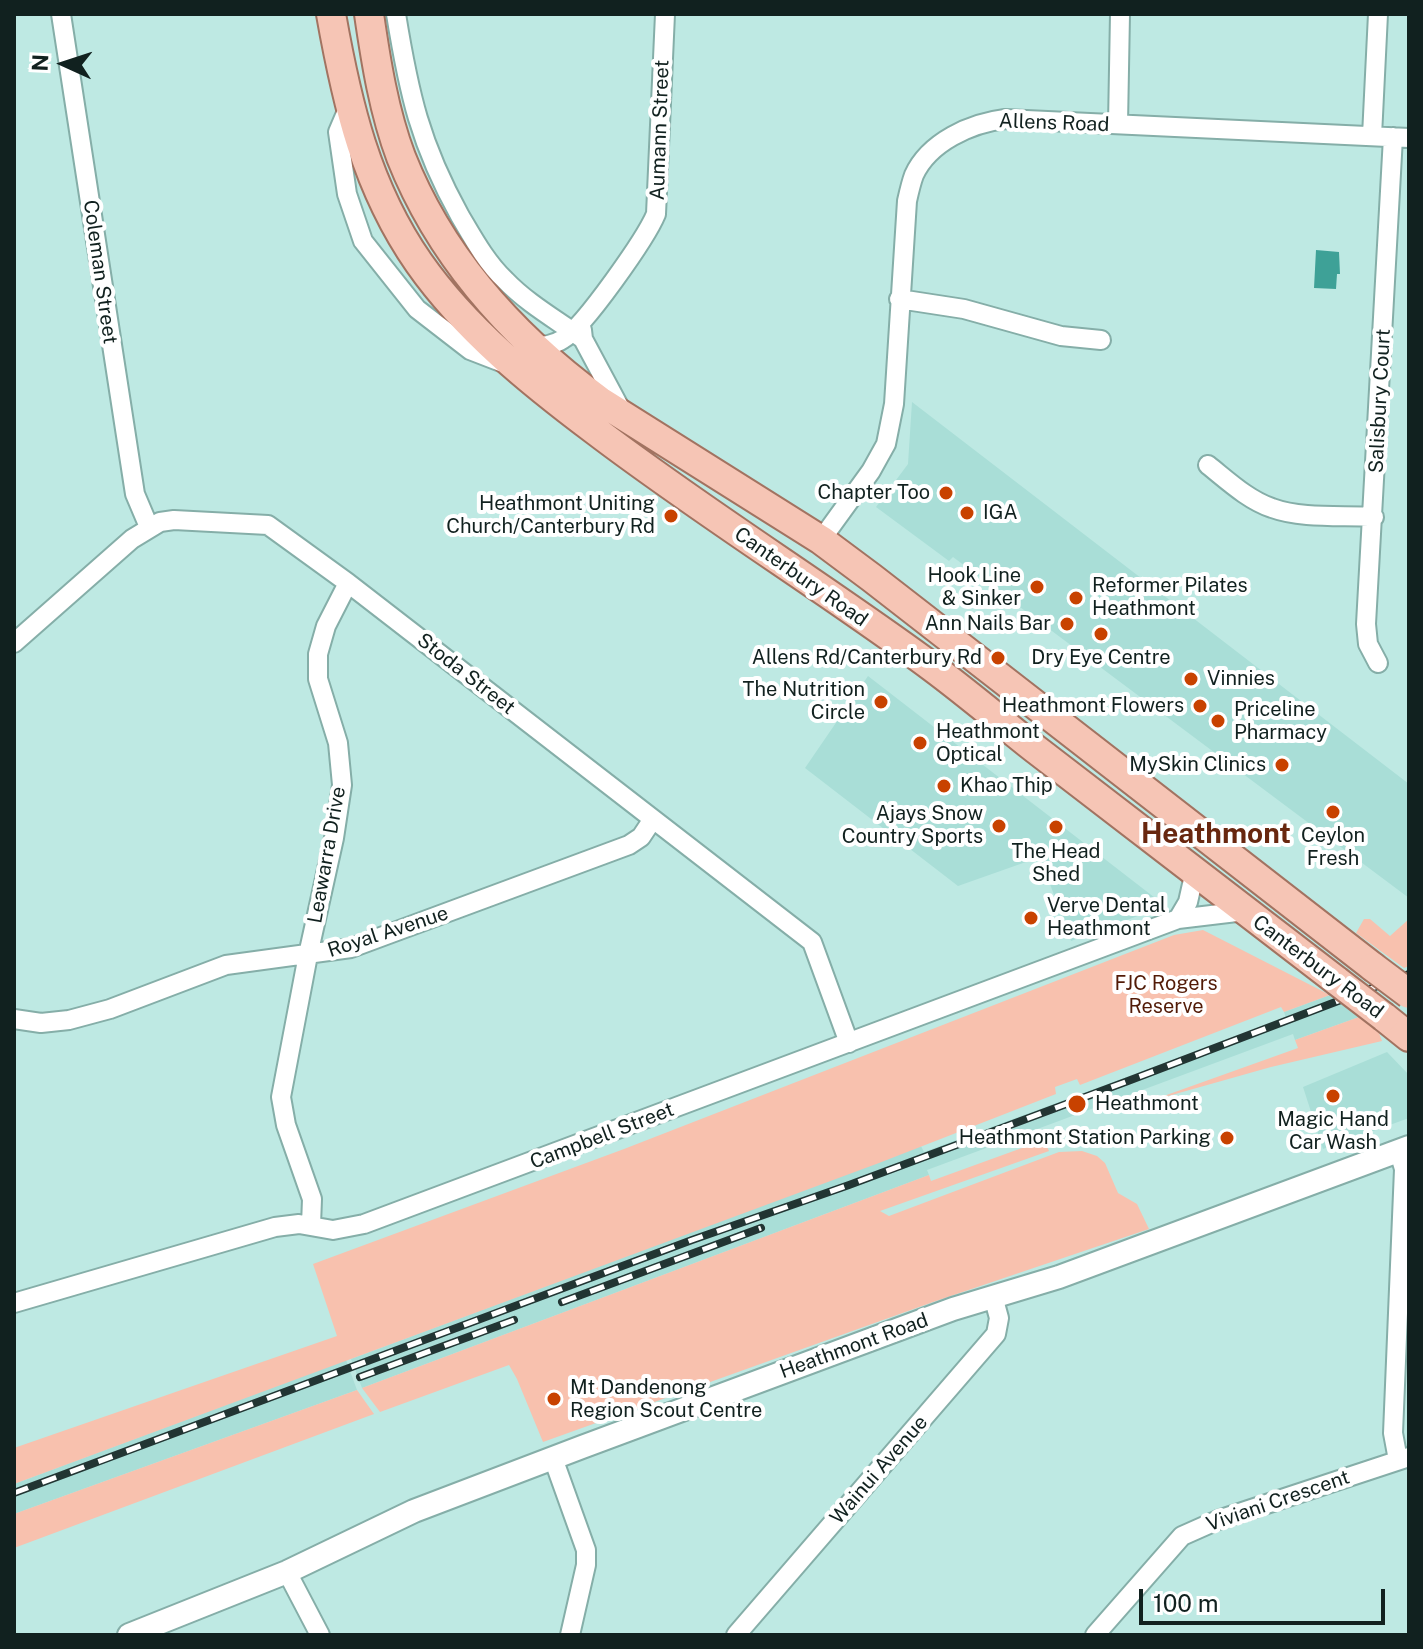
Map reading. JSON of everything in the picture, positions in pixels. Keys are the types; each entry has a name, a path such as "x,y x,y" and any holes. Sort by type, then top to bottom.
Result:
{"main road":[{"name":"Canterbury Road","path":"331,14 361,148 380,193 419,263 462,315 524,357 569,378 626,419 821,540 1409,994"},
{"name":"Canterbury Road","path":"369,14 391,126 412,184 435,226 524,357 625,454 931,667 1409,1037"},
{"path":"798,575 821,540"},
{"path":"1037,750 1058,724"},
{"path":"1309,960 1319,947 1319,931 1315,922"}],"street":[{"name":"Coleman Street","path":"61,14 135,494 149,527"},
{"path":"396,14 412,102 442,184 490,264 529,302 579,330 626,419"},
{"name":"Aumann Street","path":"579,330 648,234 656,214 665,14"},
{"path":"1118,124 1120,14"},
{"path":"1372,136 1378,14"},
{"name":"Allens Road","path":"821,540 871,471 886,444 894,404 907,201 915,173 938,147 961,130 990,120 1005,119 1401,138"},
{"name":"Salisbury Court","path":"1378,663 1368,644 1366,624 1401,138"},
{"path":"899,299 964,309 1061,336 1101,340"},
{"path":"524,357 579,330"},
{"path":"1208,465 1251,497 1272,508 1374,517"},
{"name":"Stoda Street","path":"14,643 149,527 174,520 268,525 348,583 812,942 849,1043"},
{"name":"Leawarra Drive","path":"311,1225 312,1199 286,1125 281,1097 342,785 338,743 318,679 318,654 326,626 348,583"},
{"name":"Royal Avenue","path":"14,1019 41,1023 69,1020 110,1009 226,965 351,948 629,845 641,837 653,819"},
{"path":"1178,919 1188,902 1195,871"},
{"name":"Campbell Street","path":"14,1303 275,1227 299,1224 333,1230 364,1224 1178,919 1245,911"},
{"path":"1403,1459 1393,1433 1404,1149"},
{"name":"Heathmont Road","path":"129,1635 287,1572 406,1515 553,1458 993,1296 1059,1277 1404,1149"},
{"name":"Wainui Avenue","path":"736,1635 996,1334 999,1318 993,1296"},
{"path":"553,1458 586,1550 586,1565 570,1635"},
{"name":"Viviani Crescent","path":"1095,1635 1182,1536 1218,1520 1403,1459"},
{"path":"287,1572 320,1635"}],"shaded area":[{"path":"912,402 1409,784 1409,898 953,557 949,561 876,507 908,464"},
{"path":"868,676 1159,901 1159,908 1071,941 1040,857 958,886 805,768"},
{"path":"1330,995 1359,1017 1295,1040 1293,1034 927,1170 929,1175 362,1388 351,1359 921,1146 924,1152 1286,1018 1284,1012"},
{"path":"1387,1052 1409,1075 1409,1118 1323,1149 1303,1087"},
{"path":"346,1360 357,1390 14,1514 14,1484"}],"green space":[{"path":"1364,919 1370,919 1390,936 1409,919 1409,966 1404,968 1356,933"},
{"name":"FJC Rogers Reserve","path":"1203,930 1330,995 1284,1012 1281,1007 1080,1085 1077,1079 1055,1087 1056,1094 879,1163 14,1484 14,1448 337,1336 313,1264 624,1149 1174,935"},
{"path":"1359,1017 1379,1033 1382,1041 1271,1067 1147,1102 1298,1048 1295,1040"},
{"path":"1044,1140 1049,1151 880,1211 889,1216 1059,1152 1082,1151 1097,1156 1105,1163 1118,1193 1137,1204 1149,1229 936,1301 543,1442 509,1365 380,1412 362,1388 929,1175 931,1181"},
{"path":"357,1390 374,1414 14,1548 14,1514"}],"water":[{"path":"1316,250 1339,252 1340,274 1337,274 1336,289 1314,288"}],"railway":[{"path":"14,1493 692,1240 849,1185 1409,974"},
{"path":"562,1302 761,1228"},
{"path":"360,1377 514,1320"}],"place":[{"name":"Chapter Too","path":"946,493"},
{"name":"IGA","path":"967,513"},
{"name":"Heathmont Uniting Church/Canterbury Rd","path":"671,516"},
{"name":"Hook Line & Sinker","path":"1037,587"},
{"name":"Reformer Pilates Heathmont","path":"1076,598"},
{"name":"Ann Nails Bar","path":"1067,624"},
{"name":"Dry Eye Centre","path":"1101,634"},
{"name":"Allens Rd/Canterbury Rd","path":"998,658"},
{"name":"Vinnies","path":"1191,679"},
{"name":"The Nutrition Circle","path":"881,702"},
{"name":"Heathmont Flowers","path":"1200,706"},
{"name":"Priceline Pharmacy","path":"1218,721"},
{"name":"Heathmont Optical","path":"920,743"},
{"name":"MySkin Clinics","path":"1282,765"},
{"name":"Khao Thip","path":"944,786"},
{"name":"Ceylon Fresh","path":"1333,812"},
{"name":"Ajays Snow Country Sports","path":"999,826"},
{"name":"The Head Shed","path":"1056,827"},
{"name":"Verve Dental Heathmont","path":"1031,918"},
{"name":"Magic Hand Car Wash","path":"1333,1096"},
{"name":"Heathmont","path":"1077,1104"},
{"name":"Heathmont Station Parking","path":"1227,1138"},
{"name":"Mt Dandenong Region Scout Centre","path":"554,1399"}],"district":[{"name":"Heathmont","path":"1216,834"}]}
